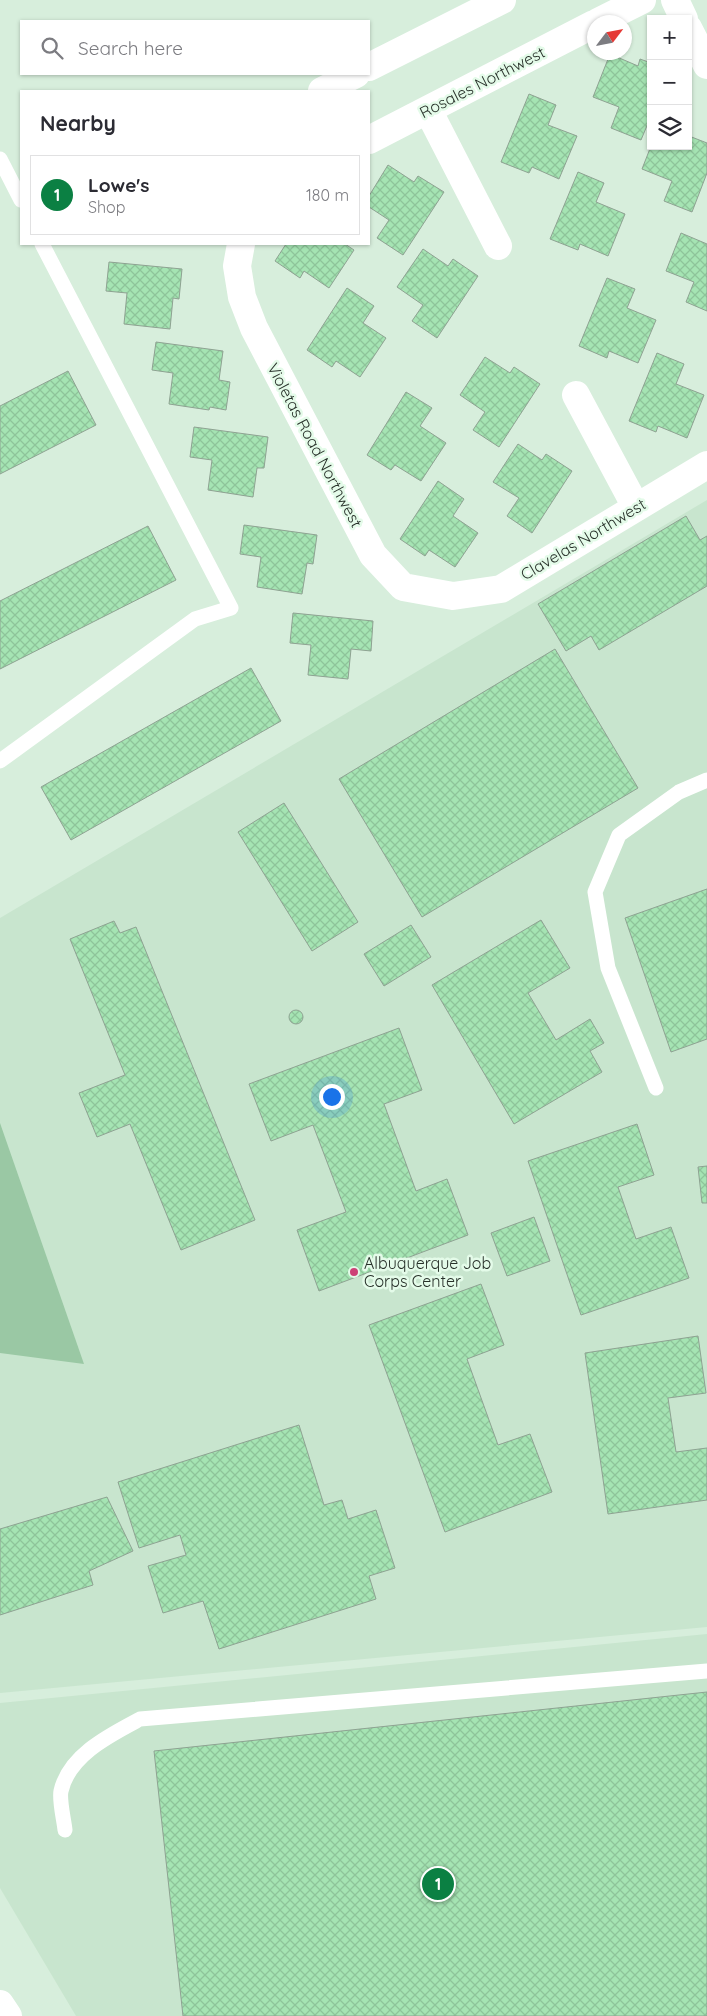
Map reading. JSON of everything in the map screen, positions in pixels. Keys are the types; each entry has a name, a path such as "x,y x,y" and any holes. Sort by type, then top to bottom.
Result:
{"main road":[{"path":"370,67 502,0"},
{"path":"612,15 642,0"},
{"path":"675,0 682,15"},
{"name":"Rosales Northwest","path":"370,139 587,28"},
{"path":"692,36 707,66"},
{"path":"324,90 354,75"},
{"path":"428,110 498,246"},
{"name":"Violetas Road Northwest","path":"241,245 237,266 242,296 254,328 373,555 403,586 453,596"},
{"path":"576,395 636,507"},
{"name":"Clavelas Northwest","path":"453,596 501,589 707,465"},
{"path":"0,2004 8,2016"}],"lane":[{"path":"0,159 20,198"},
{"path":"0,761 195,619 231,608 43,245"},
{"path":"656,1088 608,968 595,892 619,835 679,792 707,780"},
{"path":"65,1830 60,1792 74,1764 105,1737 140,1719 707,1671"}],"shaded area":[{"name":"Albuquerque Job Corps Center","path":"707,500 707,1627 0,1693 0,918"},
{"path":"0,1123 84,1364 0,1353"},
{"path":"707,1634 707,2016 76,2016 0,1888 0,1703"}],"building":[{"path":"640,59 647,62 647,126 641,140 611,128 619,107 593,97 608,60 624,60 638,66"},
{"path":"529,94 556,105 548,125 577,136 559,179 532,167 529,173 501,162"},
{"path":"692,137 707,143 707,173 692,212 664,201 672,181 642,169 649,150 692,150"},
{"path":"388,165 414,182 418,176 444,192 403,255 377,238 389,220 370,208 370,194"},
{"path":"578,172 604,183 596,202 625,214 608,256 580,244 578,250 550,239"},
{"path":"681,233 707,244 707,311 686,302 694,282 666,271"},
{"path":"285,245 346,245 354,250 329,288 304,271 300,278 275,261"},
{"path":"423,249 448,266 453,259 478,276 437,338 412,321 423,305 397,287"},
{"path":"109,262 182,269 179,299 173,298 170,329 124,324 127,293 106,291"},
{"path":"607,278 635,289 627,308 656,320 638,363 609,351 607,358 579,346"},
{"path":"347,288 374,306 363,323 386,338 360,377 336,361 332,367 307,350"},
{"path":"156,342 223,351 219,380 230,382 226,410 210,407 209,410 169,404 173,373 152,370"},
{"path":"657,353 684,364 676,384 704,395 687,438 658,426 656,432 629,421"},
{"path":"485,357 510,373 514,367 540,384 499,447 473,430 485,412 460,395"},
{"path":"68,371 96,425 0,474 0,406"},
{"path":"406,392 432,408 420,426 446,443 421,481 395,465 391,470 367,455"},
{"path":"194,427 268,437 264,468 257,468 253,497 208,490 212,460 190,457"},
{"path":"518,444 542,460 546,454 572,471 532,533 507,516 519,498 493,482"},
{"path":"438,481 464,499 453,516 478,533 455,567 429,550 425,556 400,539"},
{"path":"686,516 700,540 707,536 707,586 599,650 591,636 566,651 538,604"},
{"path":"244,525 317,535 313,564 307,563 302,594 257,587 261,557 240,554"},
{"path":"148,526 176,580 0,669 0,601"},
{"path":"293,613 373,621 371,651 351,649 348,679 308,675 311,645 290,643"},
{"path":"555,649 638,788 422,917 339,779"},
{"path":"251,668 281,721 71,840 41,787"},
{"path":"284,803 358,922 312,951 238,832"},
{"path":"707,889 707,1039 671,1052 625,918"},
{"path":"541,920 570,968 528,993 556,1040 590,1019 604,1043 590,1051 602,1072 514,1124 432,985"},
{"path":"114,921 120,933 136,927 255,1220 181,1250 130,1124 97,1137 79,1093 125,1075 70,939"},
{"path":"411,925 431,957 384,986 364,954"},
{"path":"293,1010 299,1010 303,1017 299,1024 293,1024 289,1020 289,1014"},
{"path":"399,1028 422,1090 384,1104 416,1191 447,1179 468,1235 319,1291 297,1230 346,1212 313,1125 271,1141 249,1084"},
{"path":"637,1124 654,1175 618,1187 636,1239 671,1227 689,1278 581,1315 528,1161"},
{"path":"707,1166 707,1203 702,1203 698,1167"},
{"path":"534,1217 550,1261 507,1276 491,1233"},
{"path":"481,1284 504,1345 467,1359 498,1445 530,1434 552,1492 445,1532 369,1325"},
{"path":"698,1336 706,1393 668,1398 676,1452 707,1448 707,1500 608,1514 585,1353"},
{"path":"299,1425 324,1505 342,1500 348,1519 376,1510 395,1568 369,1576 376,1599 219,1649 203,1601 163,1613 148,1566 186,1555 180,1535 139,1548 118,1482"},
{"path":"107,1497 133,1551 89,1571 93,1585 0,1615 0,1529"},
{"path":"707,1692 707,2016 183,2016 154,1751"}],"place":[{"name":"Albuquerque Job Corps Center","path":"354,1272"},
{"name":"Lowe's","path":"438,1884"}]}
